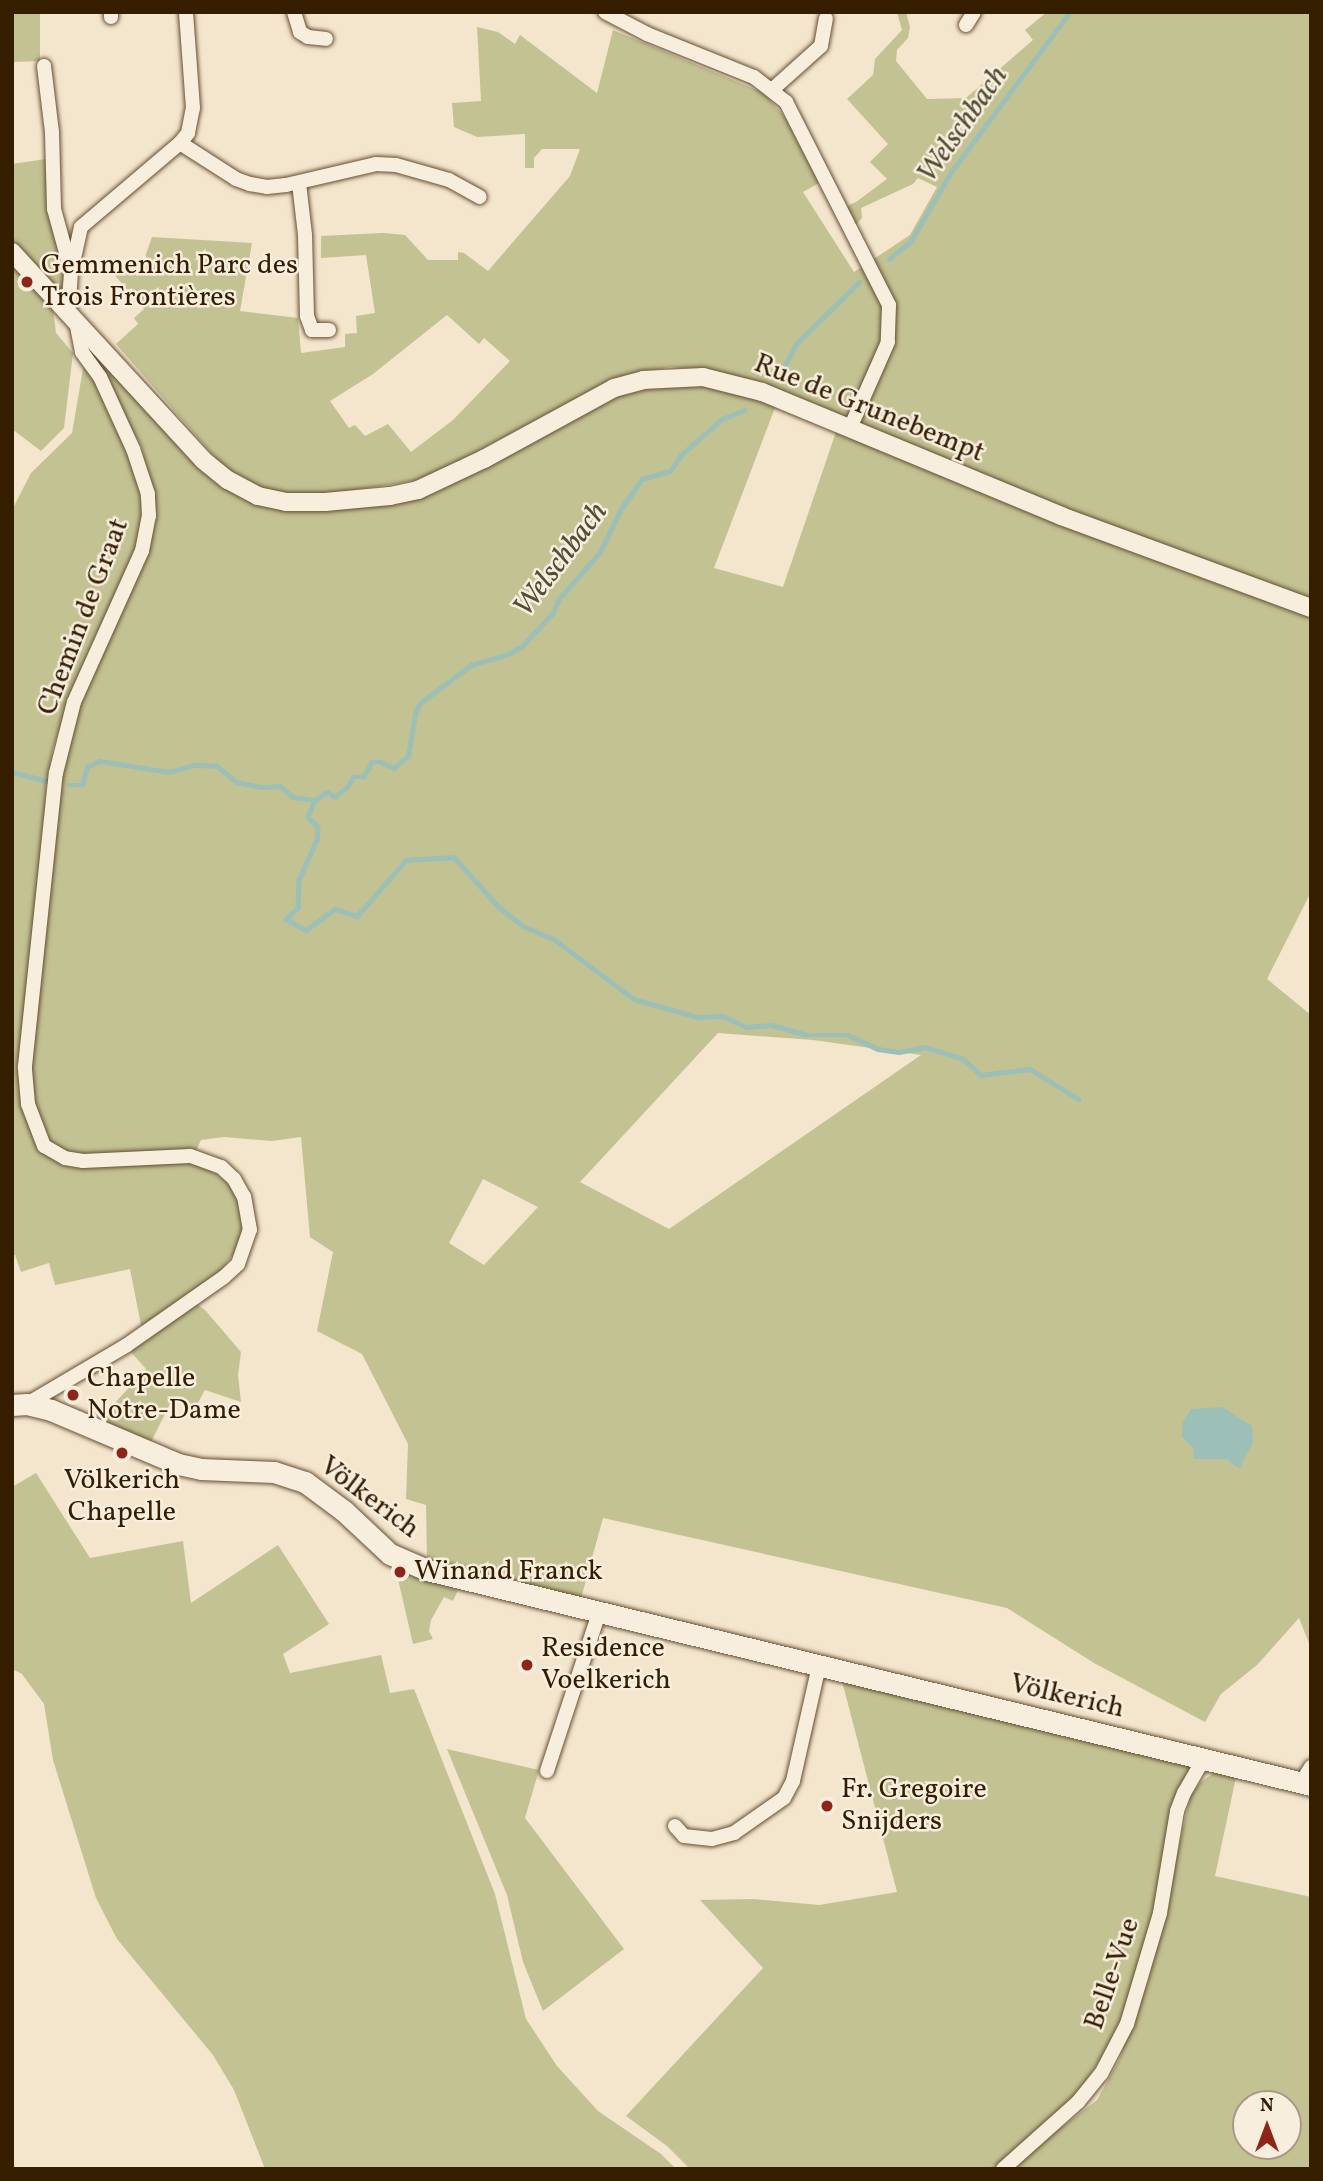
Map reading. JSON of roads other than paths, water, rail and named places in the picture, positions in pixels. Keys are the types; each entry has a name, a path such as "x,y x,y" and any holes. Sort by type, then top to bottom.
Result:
{"main road":[{"name":"Völkerich","path":"20,1405 51,1410 178,1464 201,1469 258,1470 289,1475 323,1494 373,1541 407,1562 427,1570 1203,1759 1308,1778"}],"street":[{"path":"71,272 81,227 180,144 192,122 186,12"},
{"path":"294,12 300,32 308,37 326,39"},
{"path":"605,12 646,34 754,78 773,89 786,102 889,305 888,342 850,428"},
{"path":"773,89 821,46 826,18"},
{"path":"44,66 52,132 54,209 71,272 73,320"},
{"path":"180,144 236,179 267,187 299,183 360,166 396,165 449,180 481,197"},
{"path":"299,183 305,235 307,316 312,330 329,330"},
{"name":"Rue de Grunebempt","path":"12,252 216,471 247,492 286,502 369,498 418,490 484,460 604,393 643,380 703,377 733,383 850,428 1061,516 1311,608"},
{"name":"Chemin de Graat","path":"20,1405 127,1345 224,1277 238,1264 250,1230 244,1197 234,1180 220,1167 190,1156 83,1161 65,1158 44,1146 28,1104 25,1066 56,773 74,702 142,551 149,516 148,494 133,449 100,377 82,352 73,320"},
{"path":"547,1770 598,1613"},
{"path":"675,1826 684,1836 712,1839 734,1833 784,1798 793,1781 819,1666"},
{"name":"Belle-Vue","path":"1003,2169 1078,2102 1101,2074 1127,2024 1160,1913 1177,1811 1203,1759"}],"water":[{"path":"1222,1407 1252,1426 1253,1442 1239,1469 1227,1459 1194,1459 1193,1448 1182,1437 1183,1422 1191,1409"}],"waterway":[{"name":"Welschbach","path":"889,259 911,241 951,172 1070,12"},
{"name":"Welschbach","path":"784,367 796,344 859,282"},
{"name":"Welschbach","path":"69,785 82,785 87,767 100,761 169,772 194,765 217,766 237,782 261,787 280,786 293,797 315,800 327,792 335,797 347,787 353,777 363,777 372,762 381,762 394,768 408,756 415,714 420,703 471,665 506,655 521,647 553,613 558,600 600,552 621,509 642,479 670,471 681,455 722,419 744,410"},
{"path":"12,772 49,781"},
{"path":"315,800 308,817 318,827 317,840 299,880 298,908 286,919 306,930 335,909 357,916 406,860 454,857 499,907 523,926 554,939 634,999 697,1017 723,1016 747,1027 772,1025 806,1035 848,1035 878,1049 899,1052 925,1047 962,1058 981,1075 1030,1069 1079,1099"}],"place":[{"name":"Gemmenich Parc des Trois Frontières","path":"27,282"},
{"name":"Chapelle Notre-Dame","path":"73,1395"},
{"name":"Völkerich Chapelle","path":"122,1453"},
{"name":"Winand Franck","path":"400,1572"},
{"name":"Residence Voelkerich","path":"527,1665"},
{"name":"Fr. Gregoire Snijders","path":"827,1806"}]}
